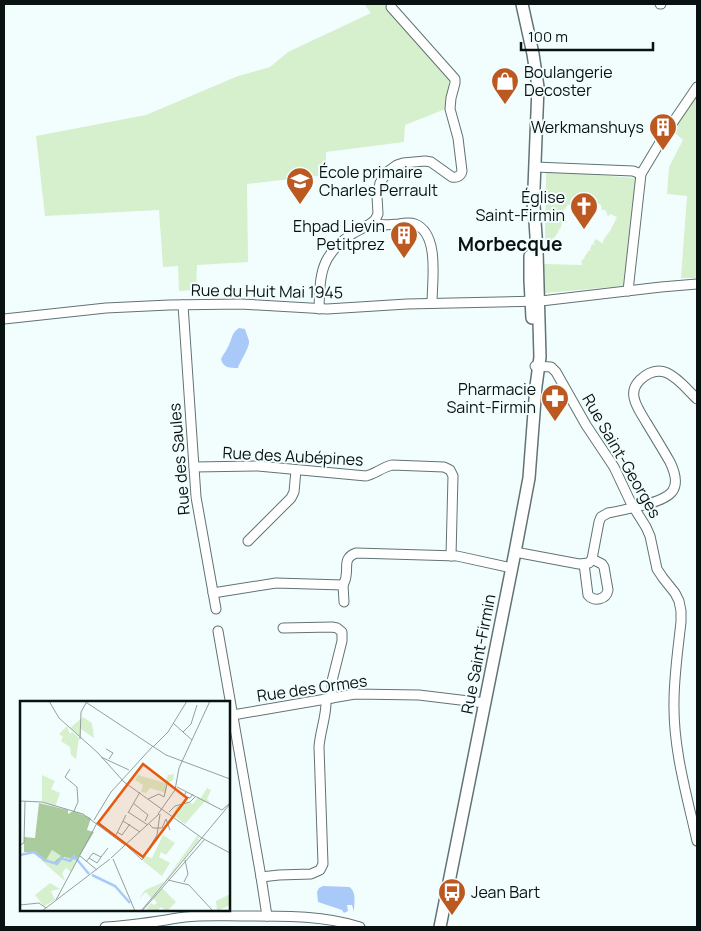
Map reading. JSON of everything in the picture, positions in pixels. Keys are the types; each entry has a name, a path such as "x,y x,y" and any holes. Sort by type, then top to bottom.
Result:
{"main road":[{"name":"Rue Saint-Firmin","path":"440,927 529,478 537,366 534,301 530,276 537,82 535,62 522,4"}],"street":[{"path":"319,310 321,276 329,256 342,241 373,222 377,217 377,196 380,183 387,172 403,162 428,161 434,163 452,177 456,178 462,172 458,138 450,109 455,79 391,7"},
{"path":"628,291 642,174 665,134 697,86"},
{"path":"535,166 633,171 642,174"},
{"path":"373,222 378,225 412,223 421,228 425,233 433,253 432,303"},
{"name":"Rue du Huit Mai 1945","path":"4,319 106,308 183,305 248,304 319,310 432,303 534,301 697,284"},
{"name":"Rue des Saules","path":"183,305 198,511 216,609"},
{"name":"Rue Saint-Georges","path":"537,366 551,367 556,372 586,425 614,467 633,508 648,532 657,569 675,593 680,606 681,622 674,696 675,721 678,751 697,841"},
{"path":"515,552 584,564 589,563 592,559 600,520 604,516 608,513 666,498 676,483 675,471 636,404 634,393 636,386 641,379 649,374 662,371 671,374 697,399"},
{"name":"Rue des Aubépines","path":"194,467 252,466 366,476 392,465 441,466 448,469 454,478 451,556"},
{"path":"248,541 291,498 294,492 296,470"},
{"path":"344,602 343,585 346,576 347,560 354,554 451,556 512,568"},
{"path":"584,564 588,596 594,599 604,597 608,590 604,567 592,559"},
{"path":"213,593 276,583 343,585"},
{"path":"261,877 311,874 320,870 323,864 320,734 342,641 342,632 338,628 332,627 283,628"},
{"path":"218,631 261,877 266,916"},
{"name":"Rue des Ormes","path":"233,715 362,694 412,695 485,703"},
{"path":"105,927 195,916 319,918 360,927"}],"green space":[{"path":"364,4 387,4 386,6 449,79 448,108 405,125 404,142 326,152 326,175 247,184 248,262 197,265 196,290 179,291 178,266 163,267 159,210 45,216 36,136 146,115 238,76 270,67 288,52 371,13"},
{"path":"697,91 697,278 681,278 687,196 667,194 669,167 683,140 672,130"},
{"path":"546,171 636,178 624,286 545,293 544,264 582,265 581,262 585,259 589,250 591,250 592,244 595,244 593,243 596,239 603,243 617,217 610,214 609,216 607,215 605,210 602,210 601,205 591,200 586,202 587,200 584,198 578,200 573,197 570,201 575,205 573,208 568,204 563,209 560,216 566,220 561,224 551,243 545,246"}],"water":[{"path":"239,328 245,329 249,344 238,368 230,368 223,364 221,359 233,334"},
{"path":"323,886 349,887 352,889 354,912 352,905 347,905 348,911 344,913 342,910 318,902 317,892"}],"place":[{"name":"Boulangerie Decoster","path":"505,105"},
{"name":"Werkmanshuys","path":"663,151"},
{"name":"École primaire Charles Perrault","path":"300,205"},
{"name":"Église Saint-Firmin","path":"584,230"},
{"name":"Ehpad Lievin Petitprez","path":"404,259"},
{"name":"Pharmacie Saint-Firmin","path":"555,422"},
{"name":"Jean Bart","path":"452,916"}],"district":[{"name":"Morbecque","path":"510,244"}]}
